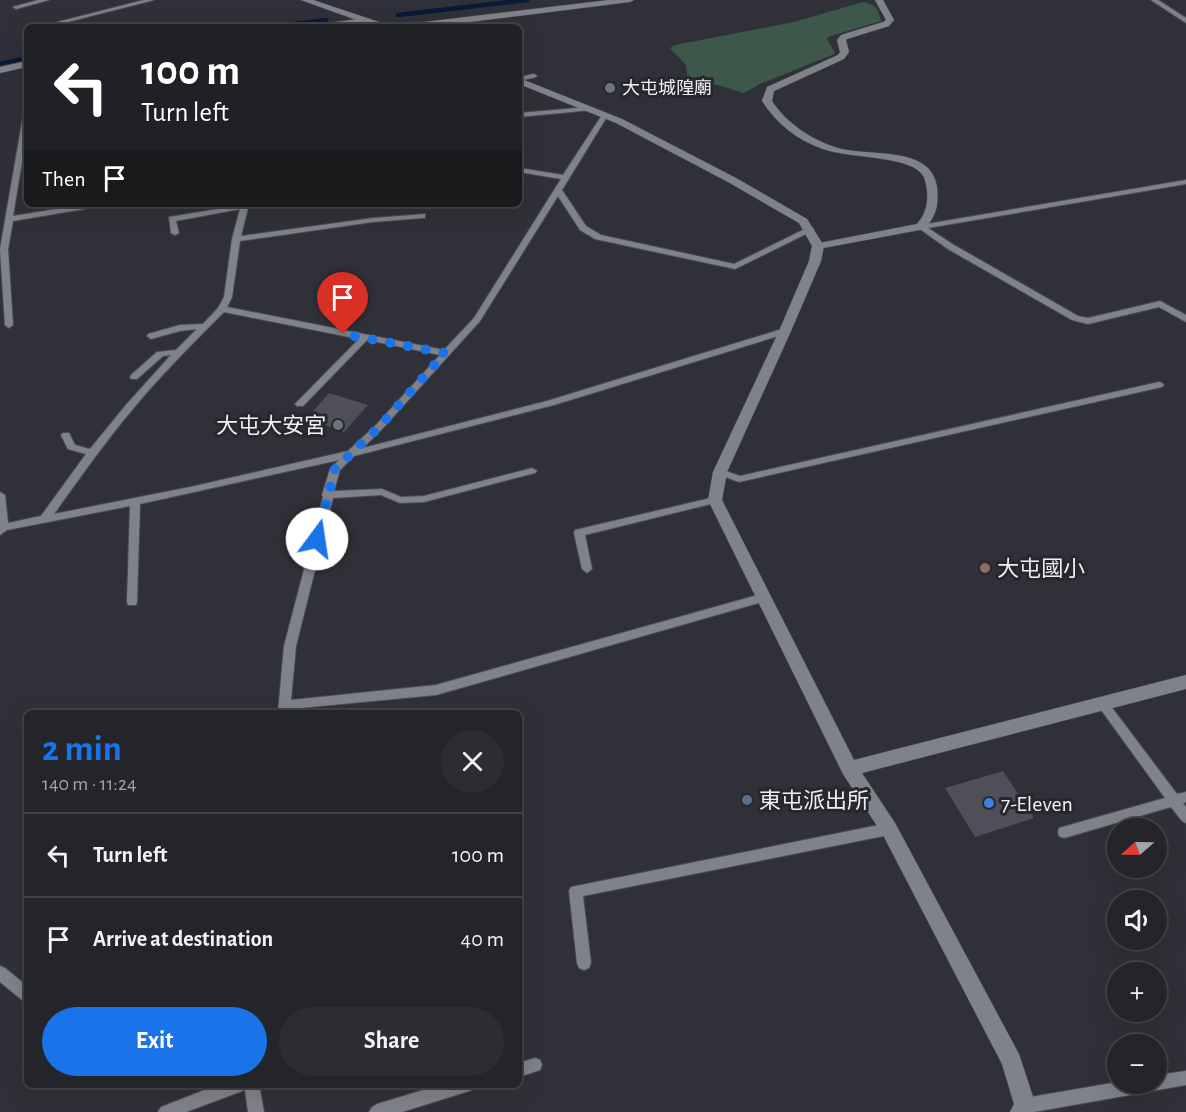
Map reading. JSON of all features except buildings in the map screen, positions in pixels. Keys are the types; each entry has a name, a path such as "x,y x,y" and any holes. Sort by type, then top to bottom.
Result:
{"street":[{"path":"307,0 374,24"},
{"path":"424,24 630,0"},
{"path":"818,246 921,227 932,212 929,177 920,166 891,159 844,153 828,147 783,123 767,101 770,89 841,57 845,52 841,40 844,37 886,24 890,20 879,0"},
{"path":"344,24 366,21"},
{"path":"0,70 24,65"},
{"path":"522,81 605,115 732,180 802,221 810,230 818,246 815,261 785,331 720,472 715,500 849,769 889,829 1012,1061 1023,1109"},
{"path":"849,769 1186,682"}],"lane":[{"path":"16,7 46,0"},
{"path":"53,24 151,0"},
{"path":"1154,0 1186,21"},
{"path":"522,79 534,76"},
{"path":"522,115 589,109"},
{"path":"605,115 477,319 380,426 335,469 290,646 284,709 436,690 765,597"},
{"path":"9,325 4,249 24,128"},
{"path":"522,171 566,178"},
{"path":"921,227 1186,182"},
{"path":"558,190 583,228 598,237 735,267 810,230"},
{"path":"8,219 83,207"},
{"path":"175,233 172,219 234,207"},
{"path":"44,520 92,453 129,407 222,309 228,297 236,239 244,207"},
{"path":"236,239 373,220 422,216"},
{"path":"921,227 951,247 1075,318 1088,321 1160,304 1186,319"},
{"path":"222,309 364,339 445,353"},
{"path":"151,336 180,328 204,326"},
{"path":"0,495 1,529 135,503 518,412 785,331"},
{"path":"300,404 364,339"},
{"path":"134,377 160,354 179,352"},
{"path":"720,472 740,479 1159,385"},
{"path":"66,435 71,447 92,453"},
{"path":"327,495 382,492 400,500 424,500 532,471"},
{"path":"587,569 579,533 715,500"},
{"path":"132,602 135,503"},
{"path":"1103,704 1180,799 1186,817"},
{"path":"1064,832 1180,799"},
{"path":"584,963 576,891 889,829"},
{"path":"0,973 24,993"},
{"path":"522,1069 536,1065"},
{"path":"1167,1081 1186,1078"},
{"path":"166,1112 232,1088"},
{"path":"252,1088 256,1112"},
{"path":"377,1112 456,1088"},
{"path":"1023,1109 1107,1092"}],"green space":[{"path":"863,2 876,8 881,21 828,37 835,53 832,55 760,84 744,93 687,76 686,65 670,48 675,45 794,22"}],"waterway":[{"path":"398,15 527,0"},
{"path":"293,24 326,20"},
{"path":"0,64 24,59"}],"place":[{"name":"大屯城隍廟","path":"610,88"},
{"name":"大屯大安宮","path":"338,425"},
{"name":"大屯國小","path":"985,568"},
{"name":"東屯派出所","path":"747,800"},
{"name":"7-Eleven","path":"989,803"}],"route":[{"path":"317,539 335,469 380,426 445,353 343,334"}]}
